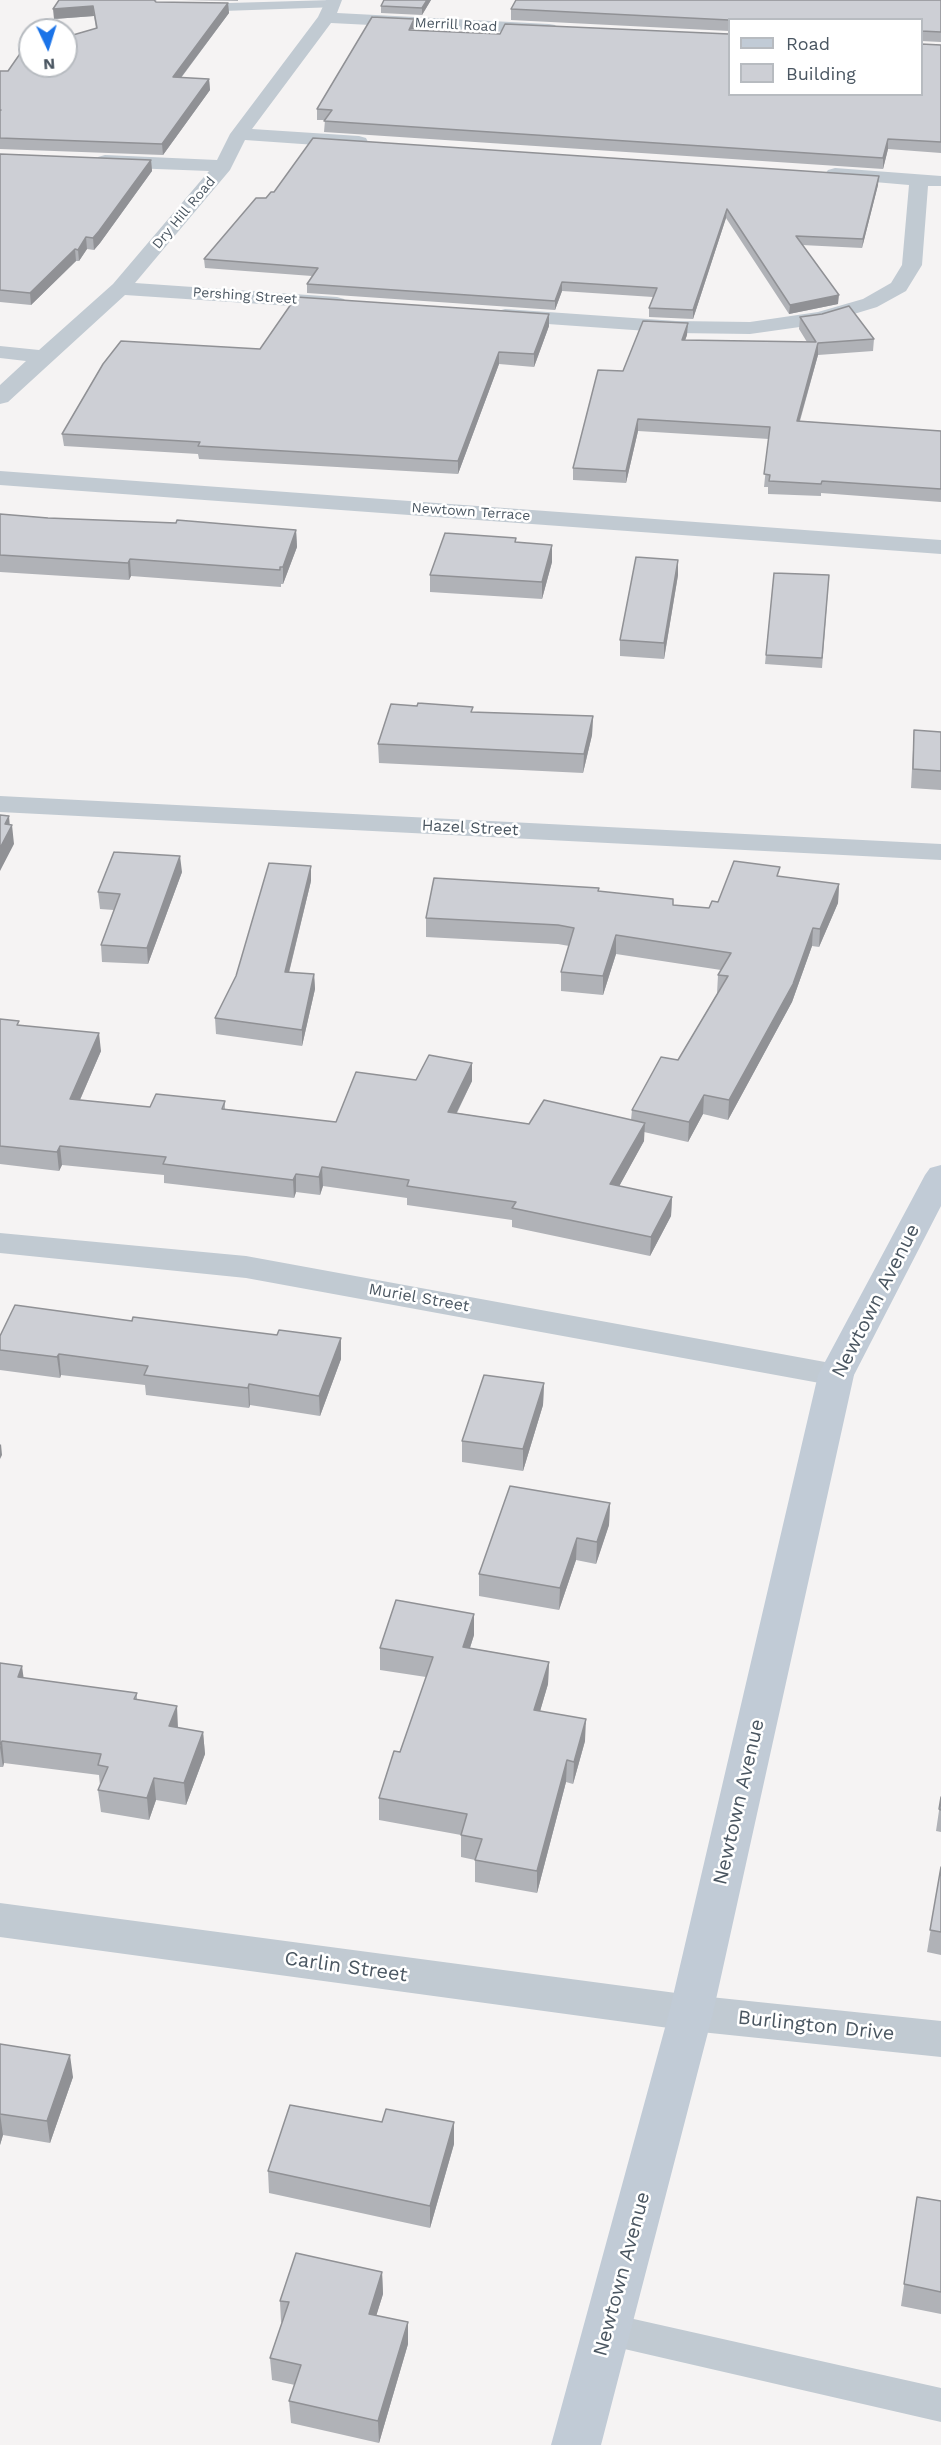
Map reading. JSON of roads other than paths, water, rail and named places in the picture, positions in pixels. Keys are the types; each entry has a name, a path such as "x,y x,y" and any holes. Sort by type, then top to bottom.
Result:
{"main road":[{"name":"Newtown Avenue","path":"576,2445 691,2013 836,1375 941,1175"}],"street":[{"name":"Merrill Road","path":"331,8 564,30"},
{"name":"Dry Hill Road","path":"0,398 120,288 224,166 239,134 331,8"},
{"path":"239,134 382,144"},
{"path":"82,160 224,166"},
{"path":"812,172 941,181"},
{"path":"487,313 676,327 750,328 821,318 870,303 899,287 912,265 919,180"},
{"name":"Pershing Street","path":"120,288 357,304"},
{"path":"0,352 44,357"},
{"name":"Newtown Terrace","path":"0,478 941,547"},
{"name":"Hazel Street","path":"0,804 941,852"},
{"name":"Muriel Street","path":"0,1243 246,1267 836,1375"},
{"name":"Carlin Street","path":"0,1920 691,2013"},
{"name":"Burlington Drive","path":"691,2013 941,2039"}],"lane":[{"path":"178,8 331,8"},
{"path":"607,2329 941,2405"}]}
